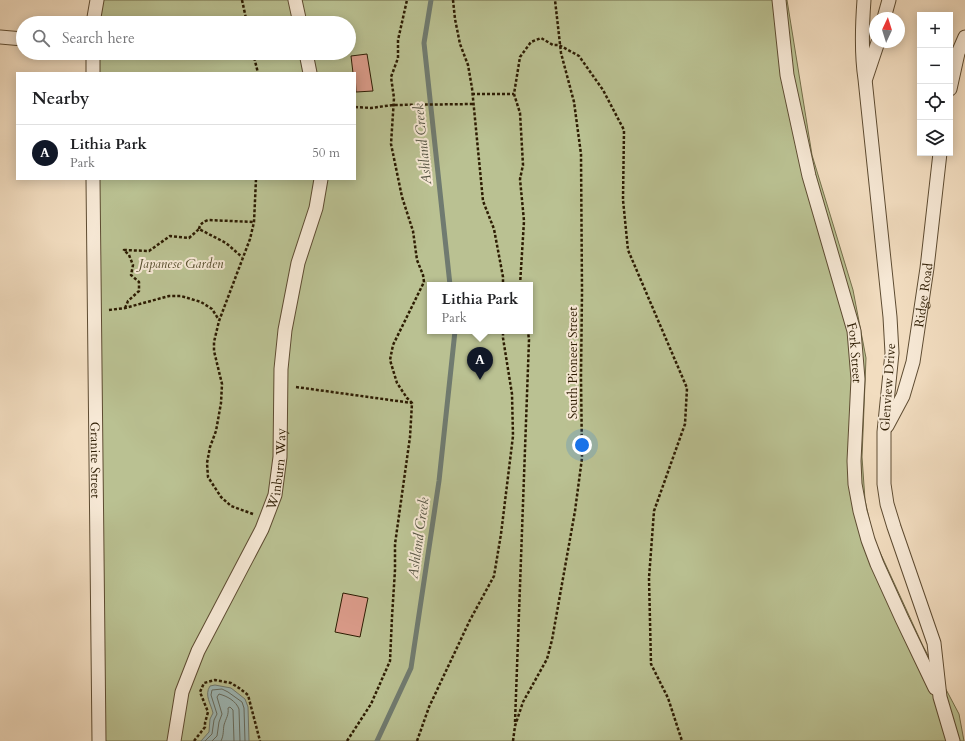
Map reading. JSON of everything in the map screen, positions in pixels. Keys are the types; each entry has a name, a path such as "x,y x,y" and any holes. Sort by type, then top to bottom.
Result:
{"street":[{"path":"94,16 97,0"},
{"path":"295,0 298,16"},
{"name":"Fork Street","path":"779,0 787,75 809,176 854,331 858,379 854,462 855,484 860,510 868,540 877,564 940,697"},
{"name":"Glenview Drive","path":"864,0 862,53 890,317 892,353 884,432 884,484 887,504 894,527 934,643 940,697 953,741"},
{"path":"885,12 888,0"},
{"path":"0,37 16,38"},
{"path":"951,84 958,53 965,37"},
{"path":"865,79 876,48"},
{"path":"93,60 93,72"},
{"path":"307,60 310,72"},
{"name":"Ridge Road","path":"884,432 903,396 913,362 927,268 940,156"},
{"name":"Granite Street","path":"93,180 99,741"},
{"name":"Winburn Way","path":"174,741 182,692 198,651 262,529 275,495 280,457 281,385 285,330 298,263 316,208 321,180"}],"path":[{"path":"242,0 245,16"},
{"path":"347,741 371,704 390,661 395,544 410,437 412,403 397,382 390,360 392,345 424,282 423,274 417,260 413,231 402,197 391,144 394,98 391,77 398,58 398,40 407,0"},
{"path":"453,0 459,37 468,65 483,201 494,229 503,282"},
{"name":"South Pioneer Street","path":"513,741 515,726 524,702 547,659 552,640 575,511 582,458 581,154 574,102 560,45 555,0"},
{"path":"520,282 524,221 520,179 523,165 520,113 514,94 520,57 531,42 541,38 553,44 560,45 579,56 603,90 624,130 623,200 628,250 687,388 685,424 654,511 648,578 651,664 668,698 682,741"},
{"path":"255,60 258,72"},
{"path":"472,94 514,94"},
{"path":"356,107 371,108 393,105 473,104"},
{"path":"256,180 254,222 250,239 219,321 214,342 214,351 222,384 221,403 216,431 210,447 208,458 208,477 221,497 231,506 244,512 267,516"},
{"path":"125,308 128,301 139,291 139,282 131,275 133,265 129,255 124,250 149,251 170,236 189,238 199,229 203,222 208,220 254,222"},
{"path":"199,229 226,243 242,257"},
{"path":"94,312 125,308 169,296 181,296 201,302 212,308 219,321"},
{"path":"417,741 429,707 494,576 514,436 512,394 503,334"},
{"path":"515,726 530,340 529,334"},
{"path":"281,385 412,403"},
{"path":"194,741 205,727 204,723 208,712 200,692 204,683 215,680 231,683 248,695 260,741"}],"green space":[{"name":"Japanese Garden","path":"97,0 787,0 812,155 853,290 866,358 862,457 865,500 873,537 923,646 959,714 964,741 99,741 93,180 356,180 356,72 93,72 92,60 356,60 356,16 94,16"}],"water":[{"path":"215,685 231,688 245,699 248,707 249,741 201,741 209,732 210,719 213,713 208,700 208,689 210,686"}],"building":[{"path":"367,54 373,91 356,92 356,72 353,72 351,60 356,60 356,55"},
{"path":"343,593 368,598 360,637 335,632"}],"waterway":[{"name":"Ashland Creek","path":"431,0 424,43 450,282"},
{"name":"Ashland Creek","path":"377,741 411,668 439,481 455,334"}],"place":[{"name":"Lithia Park","path":"480,380"}]}
